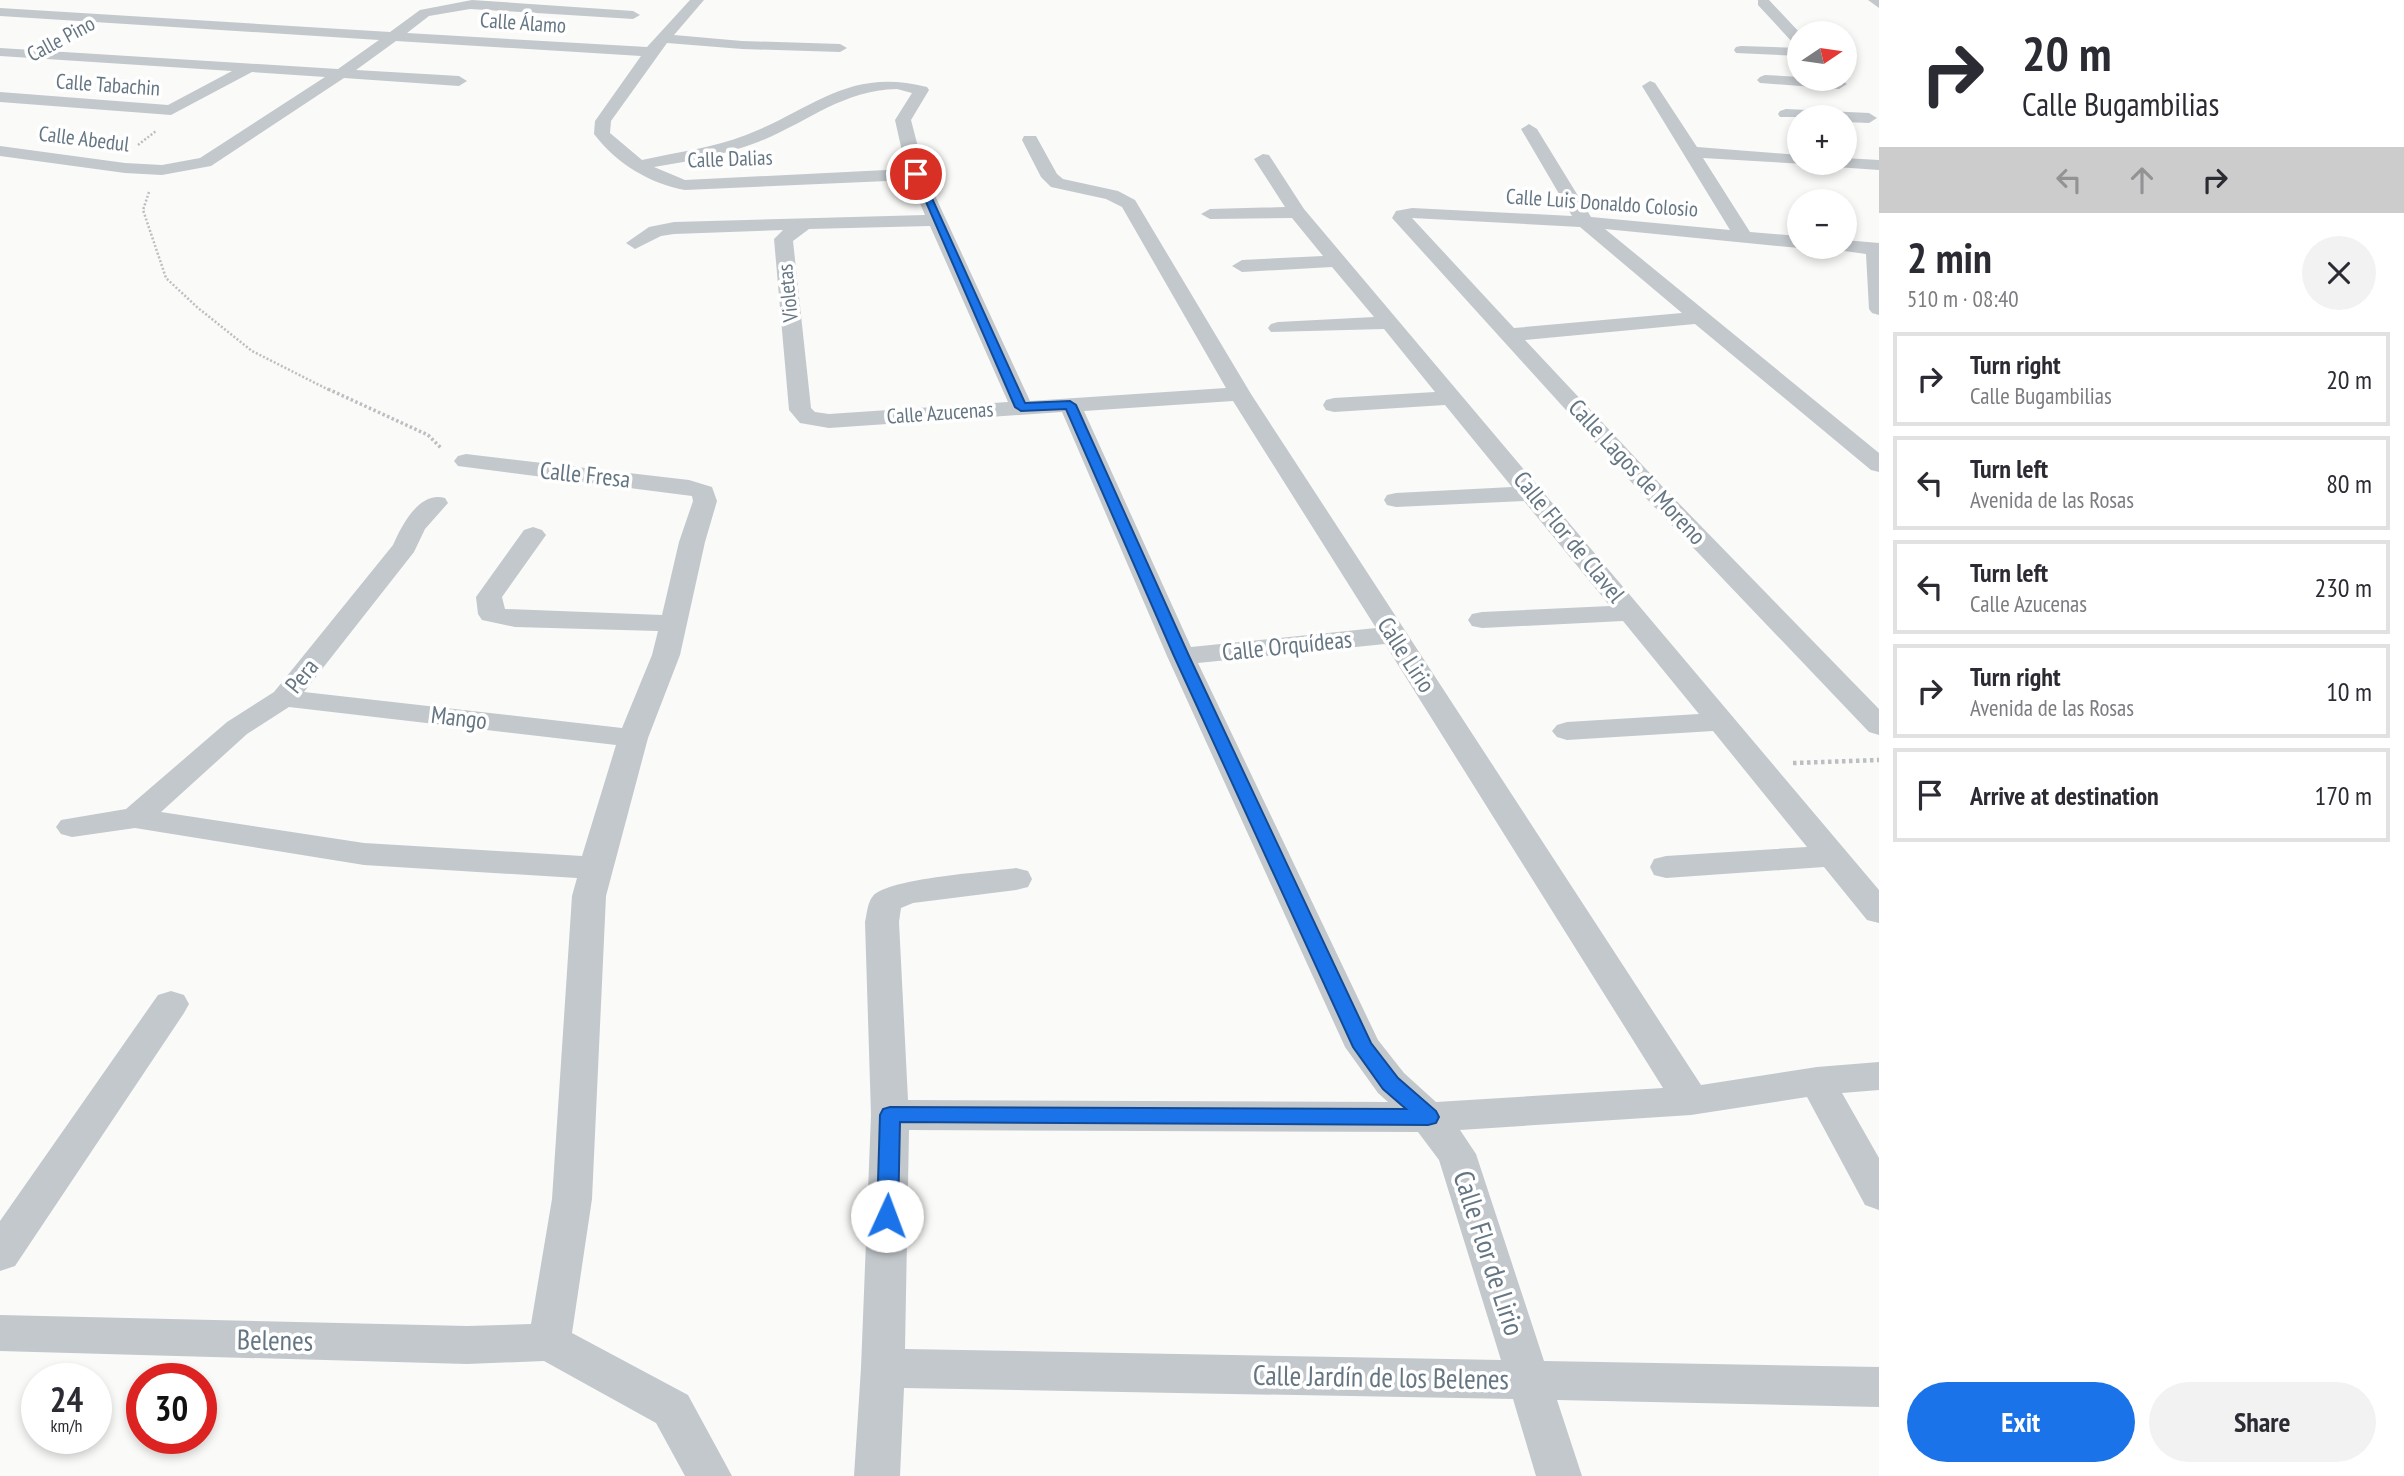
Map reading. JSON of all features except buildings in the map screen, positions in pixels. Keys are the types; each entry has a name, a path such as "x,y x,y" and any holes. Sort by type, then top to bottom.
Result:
{"street":[{"path":"471,5 494,0"},
{"name":"Calle Dalias","path":"697,0 651,52 603,121 602,134 641,165 661,180 685,185 916,174"},
{"path":"1875,0 1879,4"},
{"path":"1763,2 1787,28"},
{"path":"471,5 633,15"},
{"name":"Calle Abedul","path":"0,151 125,168 162,170 205,162 343,72 425,13 471,5"},
{"name":"Calle Pino","path":"119,32 166,7"},
{"name":"Calle Álamo","path":"0,12 651,52"},
{"path":"664,38 743,45 841,48"},
{"name":"Calle Pino","path":"49,69 96,44"},
{"path":"1741,50 1787,52"},
{"path":"0,52 459,81"},
{"path":"171,110 247,69"},
{"path":"1765,80 1787,83"},
{"name":"Calle Pino","path":"0,96 24,82"},
{"path":"641,165 748,141 864,84 888,82 920,90 903,120 916,174 1021,407"},
{"path":"1650,86 1744,237"},
{"path":"1845,91 1874,123"},
{"name":"Calle Tabachin","path":"0,96 171,110"},
{"path":"1786,114 1874,123"},
{"path":"1529,129 1585,222 1879,465"},
{"name":"Calle Lirio","path":"1030,140 1050,177 1057,183 1112,195 1129,204 1240,394 1691,1101"},
{"path":"1693,152 1787,159"},
{"name":"Calle Flor de Clavel","path":"1264,159 1297,212 1879,912"},
{"path":"1857,164 1879,165"},
{"path":"1210,214 1297,212"},
{"name":"Calle Luis Donaldo Colosio","path":"1402,215 1412,213 1585,222 1787,241"},
{"name":"Calle Lagos de Moreno","path":"1402,215 1401,218 1652,490 1879,726"},
{"path":"635,243 656,231 674,228 936,220"},
{"name":"Violetas","path":"803,225 783,239 800,410 808,418"},
{"path":"1857,247 1877,248 1879,309"},
{"path":"1242,266 1338,261"},
{"path":"1510,335 1700,317"},
{"path":"1278,328 1389,323"},
{"name":"Calle Azucenas","path":"808,418 829,421 1240,394"},
{"path":"1334,405 1452,398"},
{"name":"Calle Flor de Lirio","path":"1070,405 1181,656 1363,1047 1391,1083 1428,1117 1457,1154 1559,1476"},
{"name":"Calle Fresa","path":"466,461 689,487 703,492 705,501 692,542 674,623"},
{"path":"1396,500 1533,493"},
{"name":"Pera","path":"135,818 237,728 284,698 405,547 414,526 436,503"},
{"path":"533,535 489,597 492,614 515,619 674,623 666,655 633,738 589,896 572,1199 549,1342 672,1409 709,1476"},
{"path":"1482,620 1630,612"},
{"name":"Calle Orquídeas","path":"1181,656 1393,635"},
{"name":"Mango","path":"284,698 633,738"},
{"path":"1567,731 1721,722"},
{"path":"72,827 135,818 364,854 595,867"},
{"path":"1665,867 1831,856"},
{"path":"877,1476 883,1368 890,1115 882,922 886,902 907,893 1016,879"},
{"path":"0,1254 171,1004"},
{"path":"890,1115 1428,1117 1691,1101 1817,1081 1879,1076"},
{"path":"1817,1081 1879,1194"},
{"name":"Belenes","path":"0,1333 467,1345 549,1342"},
{"name":"Calle Jardín de los Belenes","path":"883,1368 1879,1388"}],"path":[{"path":"125,168 137,146 153,134 171,110"},
{"path":"162,170 146,196 143,210 166,278 174,286 253,351 358,404 428,435 443,450 466,461"},
{"path":"1758,764 1879,760"}],"route":[{"path":"887,1216 890,1115 1428,1117 1391,1083 1363,1047 1181,656 1070,405 1021,407 916,174"}]}
